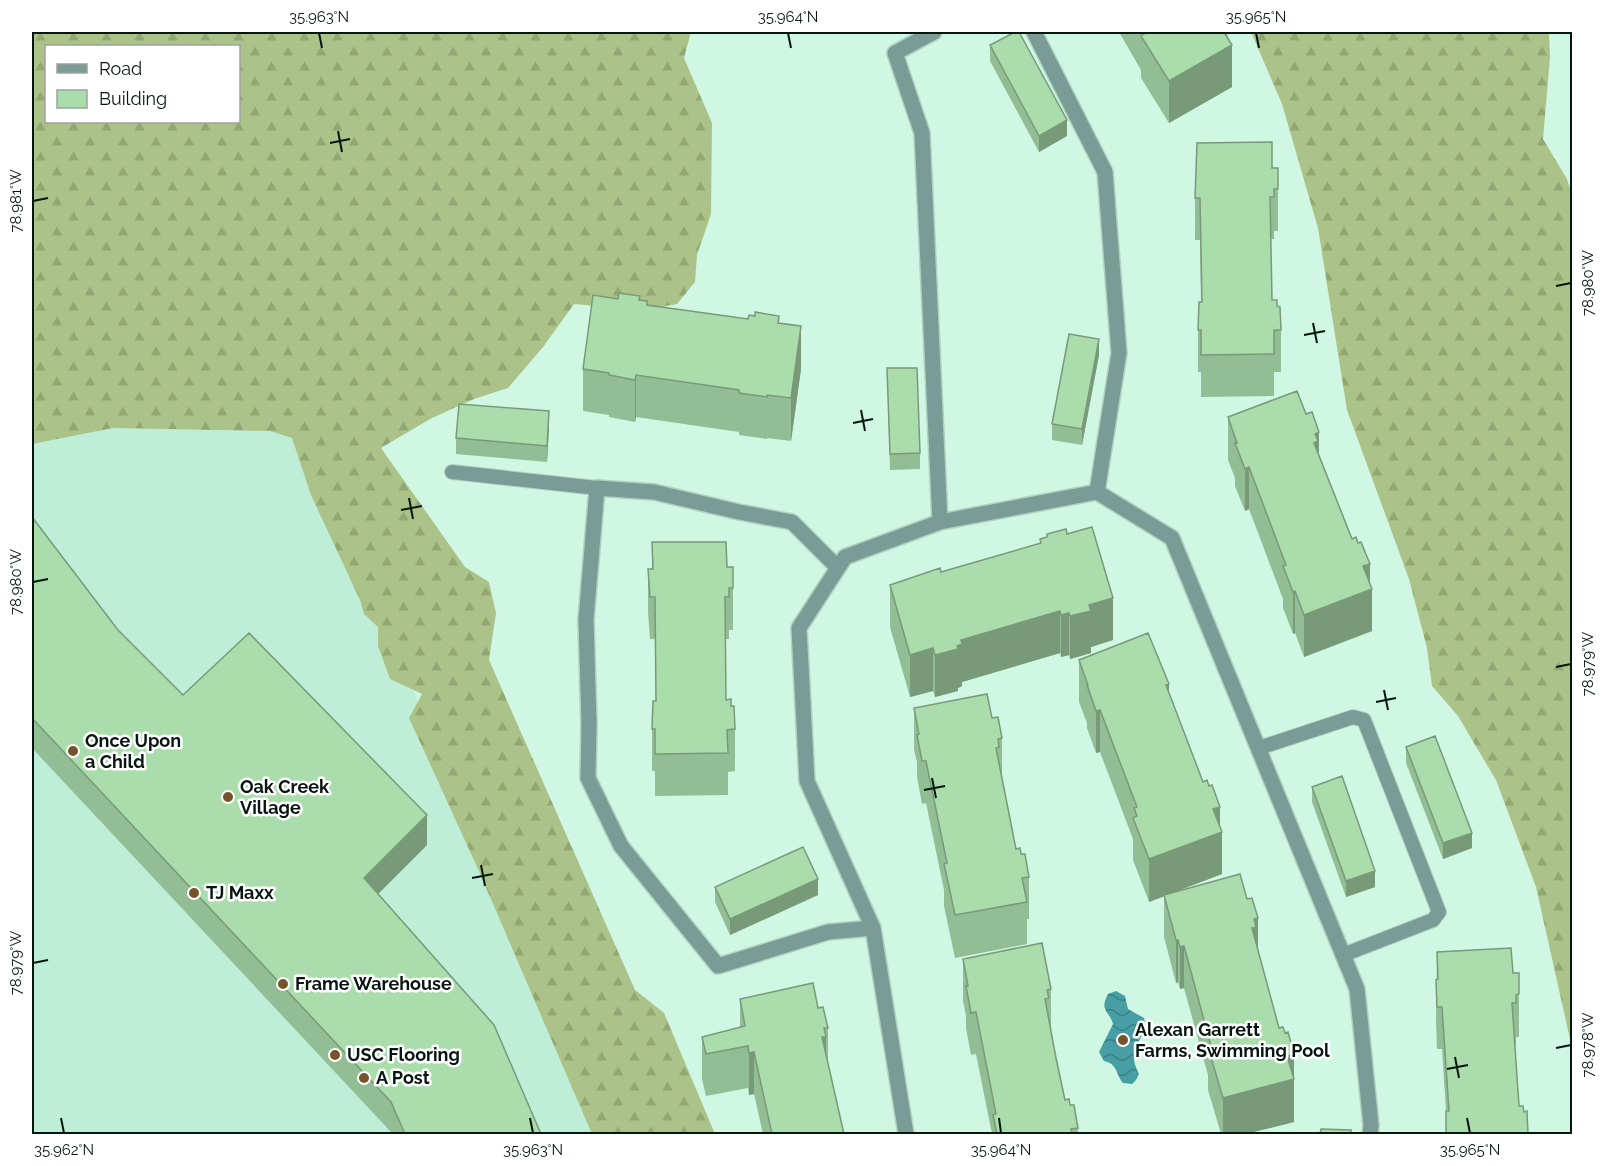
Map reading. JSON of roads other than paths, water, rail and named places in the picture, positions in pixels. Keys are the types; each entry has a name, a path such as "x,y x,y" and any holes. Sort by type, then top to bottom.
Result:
{"street":[{"path":"934,32 895,53 922,133 940,522"},
{"path":"1034,32 1105,172 1119,353 1097,492"},
{"path":"838,568 792,522 654,492 597,488 586,620 588,778 621,846 718,966 828,932 873,928"},
{"path":"906,1134 873,928 807,781 799,627 845,557 940,522 1097,492 1172,538 1357,989 1370,1134"}],"lane":[{"path":"452,472 597,488"},
{"path":"1258,748 1353,717 1364,720 1439,912 1434,920 1343,955"}],"water":[{"name":"Alexan Garrett Farms, Swimming Pool","path":"1116,991 1125,996 1128,1009 1144,1018 1146,1027 1135,1050 1134,1061 1139,1074 1132,1084 1123,1083 1112,1064 1104,1061 1099,1052 1113,1024 1104,1004 1105,1000 1108,994"}],"place":[{"name":"Once Upon a Child","path":"73,751"},
{"name":"Oak Creek Village","path":"228,797"},
{"name":"TJ Maxx","path":"194,893"},
{"name":"Frame Warehouse","path":"283,984"},
{"name":"Alexan Garrett Farms, Swimming Pool","path":"1123,1040"},
{"name":"USC Flooring","path":"335,1055"},
{"name":"A Post","path":"364,1078"}]}
